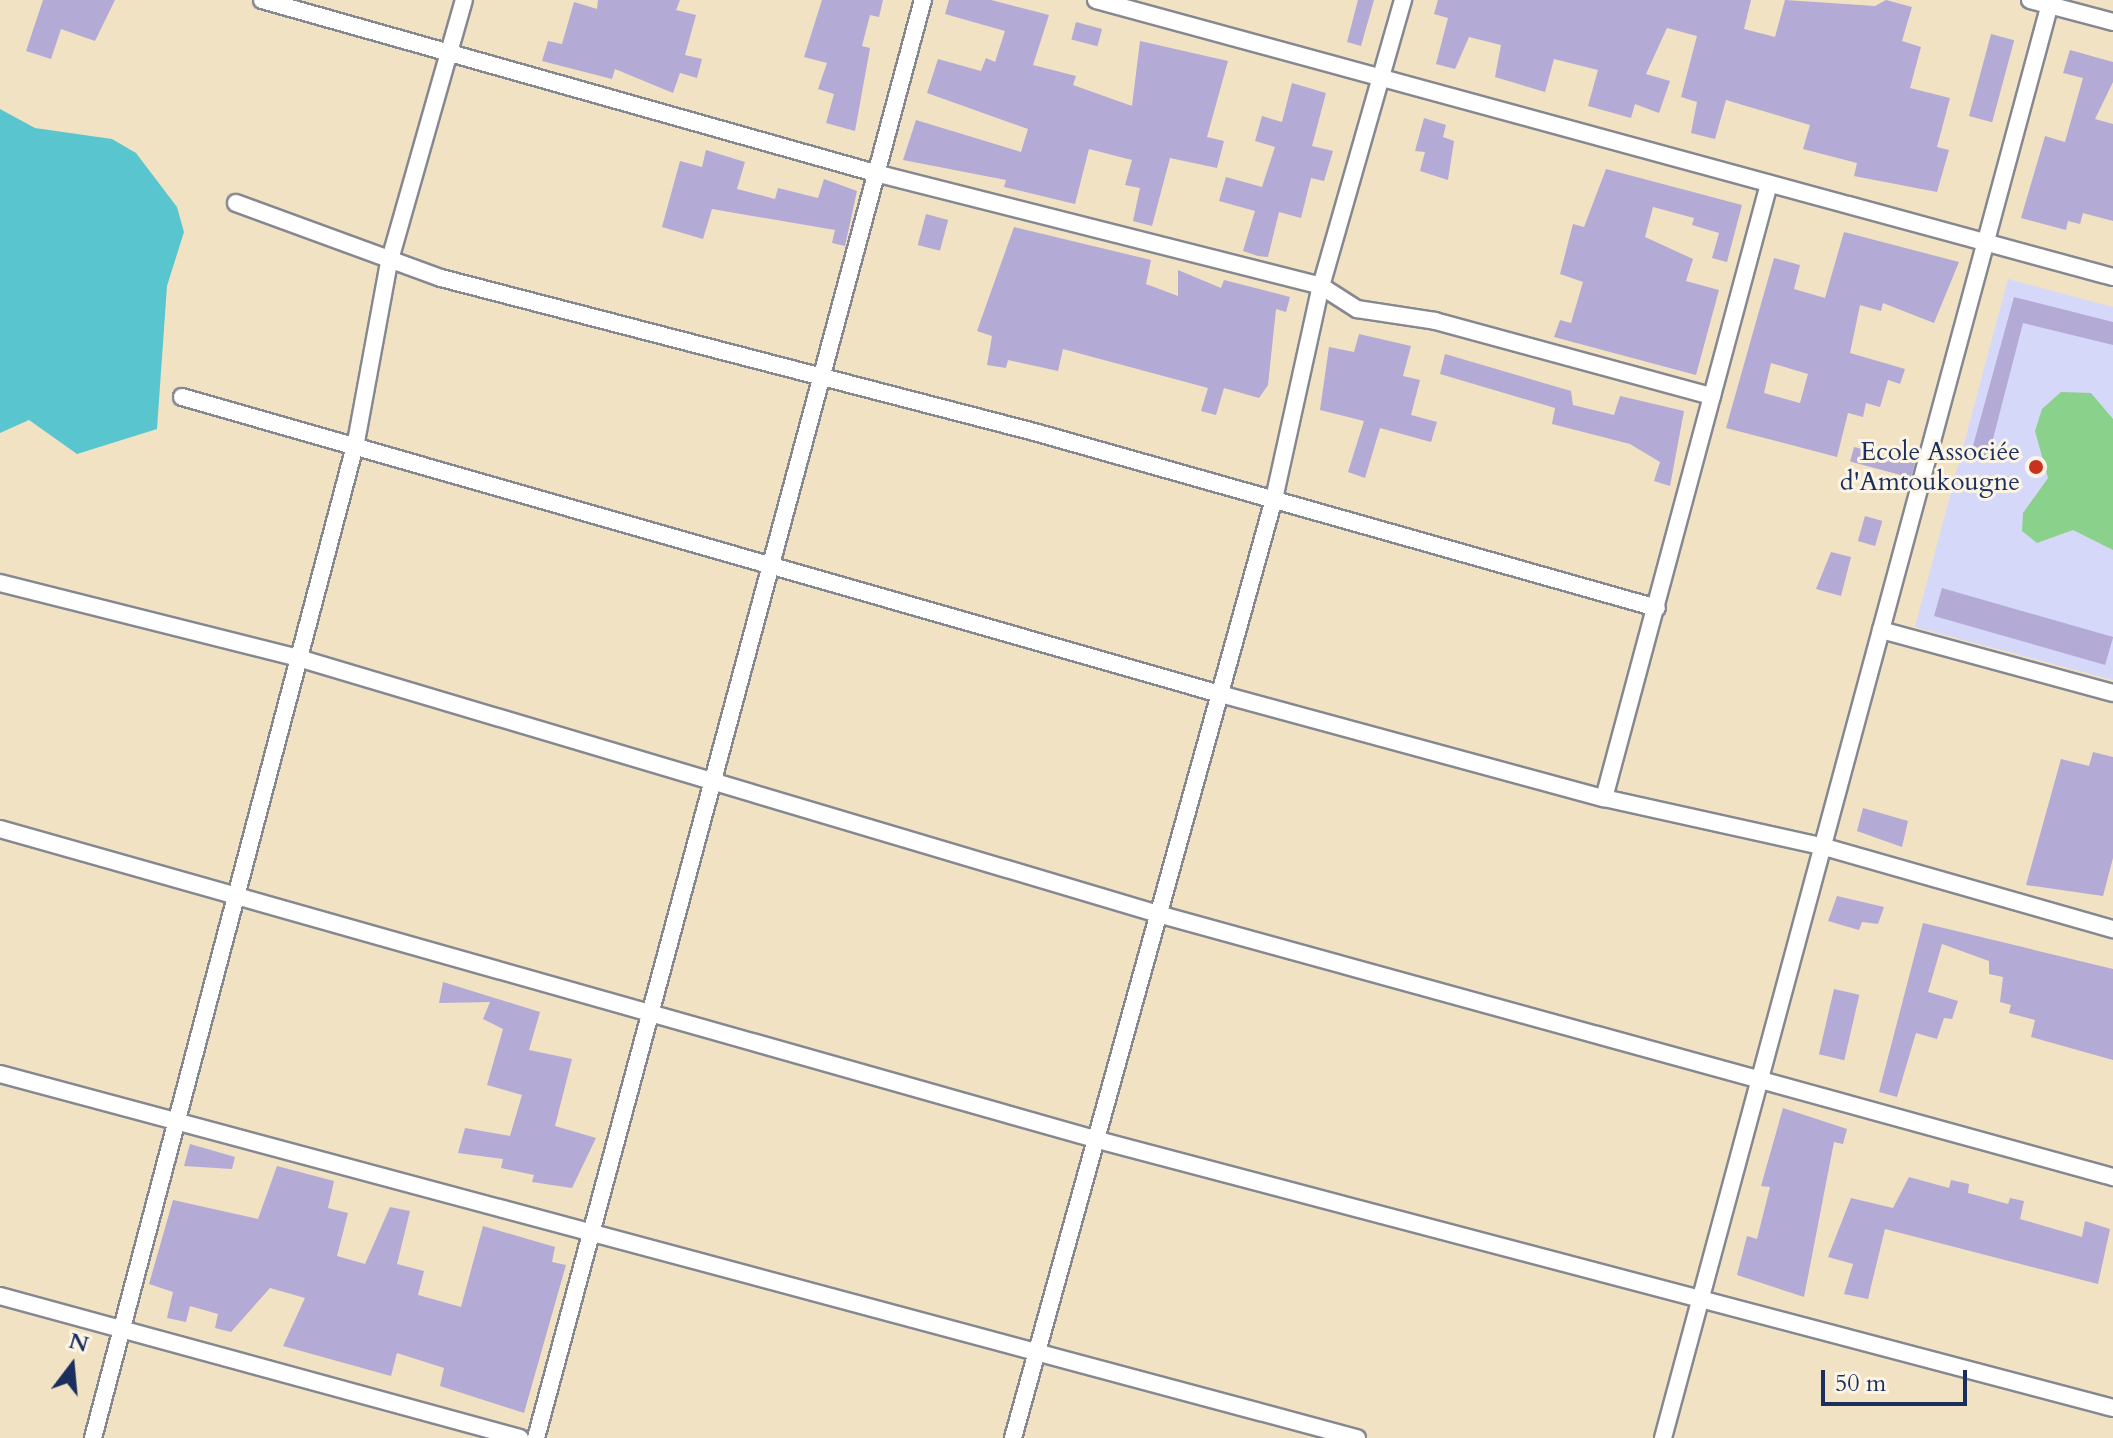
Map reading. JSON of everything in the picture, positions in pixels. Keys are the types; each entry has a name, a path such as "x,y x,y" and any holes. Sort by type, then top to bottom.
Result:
{"street":[{"path":"262,0 448,57 875,173 1321,286 1357,309 1435,321 1712,396"},
{"path":"93,1438 295,657 356,442 389,263 464,0"},
{"path":"536,1438 923,0"},
{"path":"1096,0 1381,82 2113,277"},
{"path":"1013,1438 1274,499 1321,286 1403,0"},
{"path":"2030,0 2113,22"},
{"path":"1663,1438 1757,1080 1988,244 2050,3"},
{"path":"1604,798 1769,184"},
{"path":"236,203 389,263 1274,499 1657,608"},
{"path":"182,397 356,442 770,568 1220,694 1604,798 1821,846 2113,929"},
{"path":"0,583 295,657 1158,914 2113,1177"},
{"path":"1881,630 2113,693"},
{"path":"0,829 1098,1140 2113,1408"},
{"path":"0,1074 592,1229 1357,1438"},
{"path":"0,1296 520,1438"}],"shaded area":[{"name":"Ecole Associée d'Amtoukougne","path":"2008,279 2113,307 2113,680 1915,627"}],"green space":[{"path":"2061,392 2091,393 2113,419 2113,550 2073,530 2037,543 2022,531 2023,513 2048,478 2035,431 2042,409"}],"water":[{"path":"0,109 35,128 112,139 136,153 177,207 184,232 167,286 157,429 77,454 29,420 0,433"}],"building":[{"path":"43,0 115,0 95,41 61,29 51,59 26,51"},
{"path":"598,0 680,0 676,10 696,15 685,55 702,59 697,78 680,73 673,93 615,69 612,79 542,61 548,41 562,44 574,2 597,9"},
{"path":"822,0 883,0 879,17 870,15 862,46 870,48 855,131 826,123 834,94 818,89 827,63 804,57"},
{"path":"949,0 991,0 1049,15 1033,65 1076,76 1073,85 1132,106 1140,41 1228,61 1207,137 1224,141 1217,168 1170,158 1152,226 1133,221 1140,188 1125,185 1132,160 1089,149 1075,204 1004,187 1006,180 903,160 916,120 1021,152 1028,129 927,93 938,59 981,71 986,58 995,62 1005,31 945,14"},
{"path":"1358,0 1374,0 1361,46 1347,42"},
{"path":"1438,0 1751,0 1744,29 1775,37 1785,0 1875,6 1886,0 1912,7 1902,41 1921,47 1910,88 1950,98 1937,147 1949,150 1937,192 1854,176 1857,163 1803,149 1810,125 1726,100 1715,139 1691,133 1697,102 1681,97 1697,36 1667,28 1646,74 1670,81 1659,113 1635,104 1631,118 1588,106 1598,70 1554,59 1545,92 1495,77 1501,45 1469,37 1455,69 1436,64 1448,18 1434,14"},
{"path":"1076,22 1102,29 1097,46 1071,39"},
{"path":"1991,34 2014,40 1992,122 1969,116"},
{"path":"2070,50 2113,62 2113,82 2095,119 2113,124 2113,221 2083,213 2080,224 2068,221 2066,230 2021,218 2045,136 2065,142 2083,78 2063,73"},
{"path":"1292,83 1326,93 1312,146 1333,151 1324,181 1311,178 1301,218 1279,212 1268,257 1258,256 1243,251 1255,211 1219,201 1226,177 1262,187 1275,147 1255,141 1262,116 1282,122"},
{"path":"1424,118 1446,125 1443,137 1454,141 1448,180 1420,171 1425,152 1415,151"},
{"path":"706,150 745,162 737,189 775,199 778,188 818,198 824,179 857,191 845,246 832,243 835,230 712,209 703,239 662,227 680,161 702,167"},
{"path":"1606,169 1742,205 1727,262 1712,258 1719,233 1692,225 1694,218 1653,207 1645,237 1693,259 1686,281 1719,290 1696,375 1554,337 1560,320 1571,323 1583,282 1560,274 1573,224 1584,227"},
{"path":"926,214 948,220 940,251 918,245"},
{"path":"1014,227 1151,260 1146,284 1178,296 1178,270 1221,288 1224,280 1290,297 1286,312 1276,309 1268,385 1259,398 1224,388 1216,415 1201,411 1208,388 1063,349 1058,371 1008,360 1006,368 987,365 992,336 977,331"},
{"path":"1844,232 1959,262 1934,323 1883,303 1881,311 1860,305 1850,353 1905,369 1900,384 1888,380 1880,407 1866,403 1863,417 1848,413 1837,457 1726,428 1774,258 1800,265 1794,289 1825,298","holes":["1771,363 1808,374 1800,403 1764,393"]},
{"path":"2014,297 2113,322 2113,345 2023,323 1988,458 1971,453"},
{"path":"1359,334 1411,346 1403,376 1420,380 1411,415 1437,422 1431,442 1380,428 1365,478 1348,472 1364,421 1320,410 1329,347 1354,352"},
{"path":"1445,354 1571,391 1573,405 1614,415 1620,396 1684,411 1670,486 1654,481 1660,462 1630,444 1552,424 1555,408 1440,374"},
{"path":"1854,447 1915,463 1911,478 1850,461"},
{"path":"1865,516 1882,521 1875,546 1858,541"},
{"path":"1831,552 1851,557 1841,596 1816,589"},
{"path":"1942,588 2113,637 2105,665 1934,616"},
{"path":"2093,752 2113,757 2113,858 2103,896 2026,885 2061,759 2089,766"},
{"path":"1863,808 1908,821 1902,847 1857,831"},
{"path":"1837,896 1884,907 1878,924 1862,922 1859,930 1828,921"},
{"path":"1923,923 2113,969 2113,1060 2031,1037 2035,1020 2009,1013 2011,1005 2000,1002 2003,977 1989,974 1989,961 1942,944 1928,992 1958,1001 1952,1019 1944,1018 1937,1039 1916,1033 1897,1097 1879,1092"},
{"path":"443,982 540,1012 529,1050 572,1059 555,1126 596,1138 572,1188 532,1182 534,1175 501,1168 503,1159 458,1153 465,1128 510,1136 522,1095 487,1085 503,1029 483,1019 490,1002 439,1003"},
{"path":"1834,989 1859,995 1844,1060 1819,1054"},
{"path":"1783,1108 1847,1129 1843,1144 1834,1142 1804,1297 1737,1275 1747,1236 1757,1239 1770,1187 1761,1186"},
{"path":"190,1144 235,1157 232,1169 184,1166"},
{"path":"277,1166 334,1181 328,1208 348,1213 337,1256 365,1264 390,1207 410,1211 397,1264 424,1271 418,1295 461,1307 483,1226 555,1247 552,1262 566,1265 524,1413 440,1386 444,1368 397,1353 391,1376 283,1346 305,1298 270,1288 231,1332 215,1328 218,1314 190,1306 186,1322 167,1318 173,1292 149,1284 173,1200 258,1219"},
{"path":"1909,1177 1949,1188 1951,1180 1969,1184 1968,1193 2008,1204 2010,1198 2024,1201 2020,1219 2082,1237 2085,1221 2110,1229 2098,1284 1885,1229 1868,1299 1844,1294 1853,1264 1828,1257 1851,1198 1893,1208"}],"place":[{"name":"Ecole Associée d'Amtoukougne","path":"2036,467"}]}
